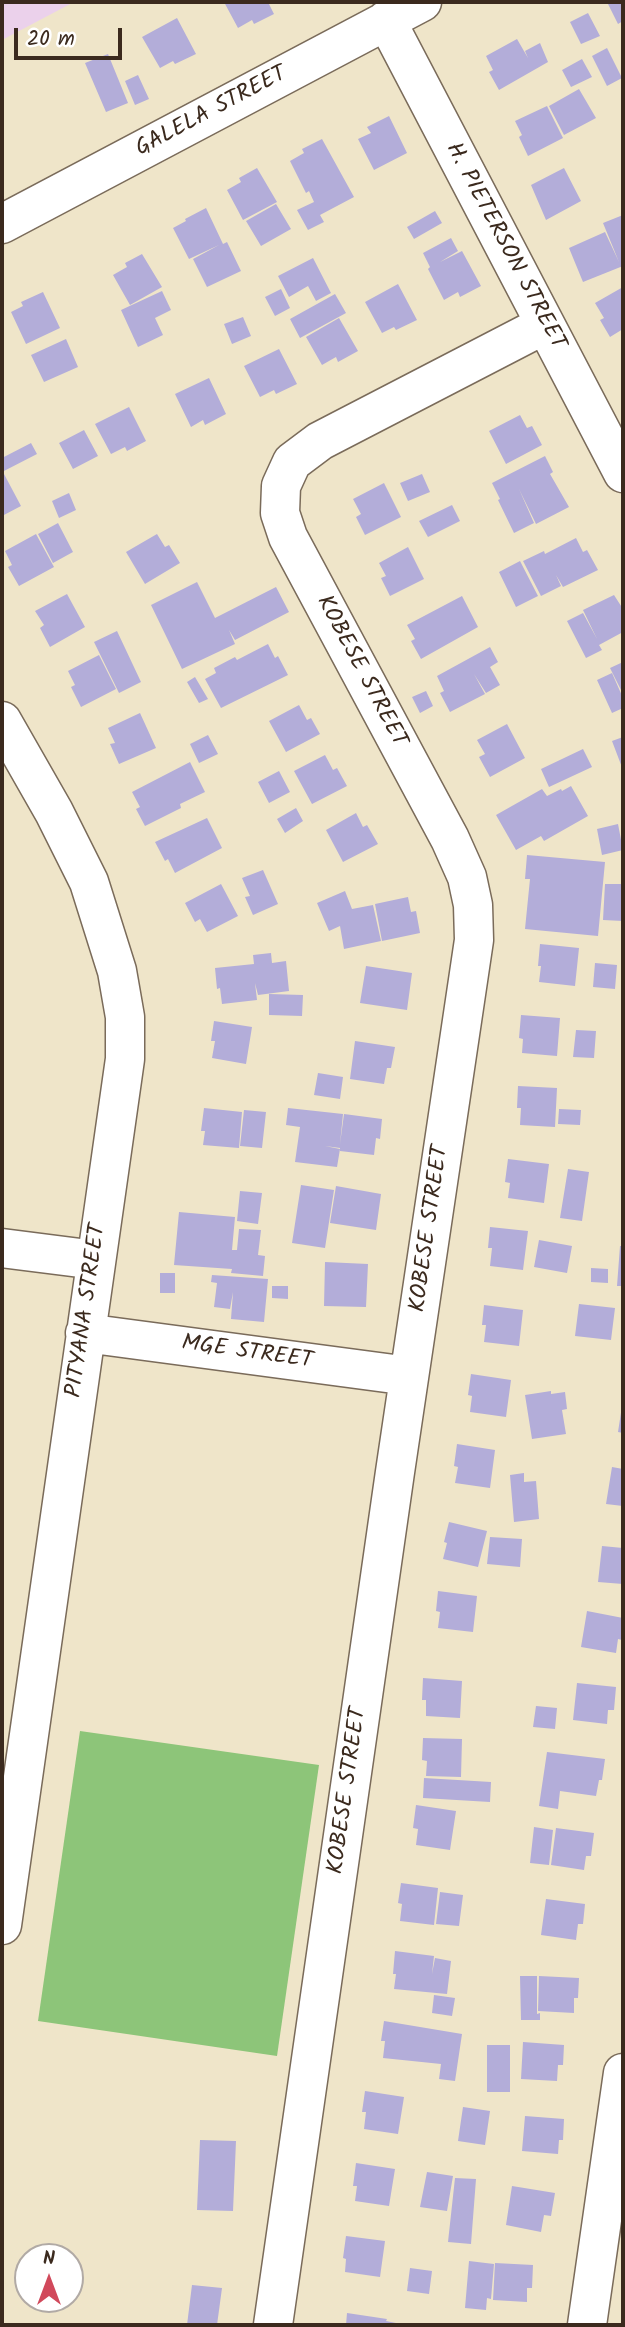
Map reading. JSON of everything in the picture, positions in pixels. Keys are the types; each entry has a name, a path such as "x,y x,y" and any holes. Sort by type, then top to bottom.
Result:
{"street":[{"name":"GALELA STREET","path":"2,224 422,2"},
{"name":"H. PIETERSON STREET","path":"386,20 623,473"},
{"name":"KOBESE STREET","path":"273,2325 474,940 473,905 467,877 450,839 288,537 280,513 281,486 292,462 320,441 544,325"},
{"name":"PITYANA STREET","path":"2,721 54,812 89,882 117,971 125,1017 125,1059 2,1924"},
{"path":"2,1248 96,1260"},
{"name":"MGE STREET","path":"85,1333 409,1376"},
{"path":"587,2325 623,2073"}],"shaded area":[{"path":"2,2 74,2 2,40"}],"green space":[{"path":"80,1731 319,1765 277,2056 38,2021"}],"building":[{"path":"224,2 268,2 274,14 254,24 252,20 238,28"},
{"path":"607,2 623,2 623,21 618,24"},
{"path":"588,13 600,36 581,44 570,22"},
{"path":"177,18 196,54 160,68 142,37"},
{"path":"517,39 528,58 525,51 540,43 548,62 499,90 489,72 493,70 486,56"},
{"path":"607,48 622,78 607,86 592,56"},
{"path":"108,54 128,103 106,112 85,63"},
{"path":"582,59 592,77 571,87 562,70"},
{"path":"138,75 149,99 135,105 125,81"},
{"path":"579,89 596,118 564,135 549,106"},
{"path":"547,106 563,138 528,156 515,121"},
{"path":"389,116 407,153 374,170 358,139 371,133 367,127"},
{"path":"322,139 354,197 320,215 324,222 308,230 297,210 314,202 309,191 306,193 290,161 304,153 302,149"},
{"path":"257,168 277,202 243,220 227,190 241,182 239,178"},
{"path":"564,168 581,201 546,220 531,185"},
{"path":"276,204 291,229 261,246 246,221"},
{"path":"206,208 223,244 227,242 241,271 207,287 193,259 219,245 189,259 173,228"},
{"path":"435,211 442,223 414,239 407,227"},
{"path":"623,215 623,266 583,282 569,248 605,232 619,262 603,223"},
{"path":"451,238 458,251 440,262 462,251 481,286 460,297 458,292 444,300 423,253"},
{"path":"142,254 162,287 130,305 113,275 127,267 125,263"},
{"path":"313,258 331,293 316,301 308,286 289,297 278,276"},
{"path":"398,284 417,320 382,333 365,302"},
{"path":"623,287 623,329 610,337 600,320 604,318 595,303"},
{"path":"281,289 290,308 275,316 265,297"},
{"path":"162,291 171,310 155,318 163,335 138,347 121,310"},
{"path":"43,292 60,328 26,344 11,312 23,306 21,302"},
{"path":"335,294 346,313 300,338 290,319"},
{"path":"243,317 251,336 232,344 224,324"},
{"path":"339,318 358,351 338,362 336,357 322,365 306,337"},
{"path":"66,339 78,367 44,382 31,355"},
{"path":"279,349 297,384 276,394 274,390 260,397 244,366"},
{"path":"209,378 226,414 205,425 203,420 191,427 175,394"},
{"path":"129,407 146,441 127,451 125,447 111,454 95,424"},
{"path":"520,415 527,428 532,426 542,445 506,464 489,431"},
{"path":"84,430 98,456 73,469 59,443"},
{"path":"31,443 37,454 2,472 2,458"},
{"path":"545,456 553,472 550,474 569,507 536,524 519,489 534,523 514,533 492,483"},
{"path":"4,474 21,506 2,516 2,475"},
{"path":"422,474 430,492 408,501 400,483"},
{"path":"384,483 401,517 365,535 356,517 361,514 353,499"},
{"path":"69,493 76,510 59,518 52,501"},
{"path":"452,505 460,521 428,537 419,521"},
{"path":"58,523 73,552 53,563 38,534"},
{"path":"36,534 54,567 19,586 8,567 12,565 5,551"},
{"path":"157,534 165,547 169,545 180,563 145,584 126,552"},
{"path":"576,538 583,552 587,550 598,570 563,587 556,575 561,586 541,596 523,561 544,551 545,554"},
{"path":"408,547 424,579 390,596 381,578 386,576 379,563"},
{"path":"520,561 538,596 516,607 499,572"},
{"path":"197,582 215,618 276,587 289,612 235,640 229,630 235,644 182,669 151,605"},
{"path":"67,594 85,627 50,647 40,628 44,625 35,611"},
{"path":"614,595 623,609 623,632 599,645 602,650 586,658 567,621 583,613 597,639 583,610"},
{"path":"462,596 478,627 421,659 411,641 415,639 407,625"},
{"path":"117,631 141,682 119,693 94,642"},
{"path":"268,644 288,675 221,708 205,679 216,673 214,668"},
{"path":"490,647 498,662 490,667 500,685 486,693 474,674 485,694 450,712 440,693 444,691 437,676"},
{"path":"99,655 116,689 81,707 71,687 75,685 68,671"},
{"path":"623,662 623,694 610,668"},
{"path":"612,673 623,698 623,708 612,713 597,680"},
{"path":"195,677 208,699 199,703 187,682"},
{"path":"426,691 433,706 420,713 412,697"},
{"path":"299,705 307,720 311,718 320,734 286,752 269,721"},
{"path":"140,713 156,748 119,764 110,744 115,743 108,728"},
{"path":"507,724 525,758 490,777 479,757 485,754 477,740"},
{"path":"208,735 218,754 199,763 190,744"},
{"path":"623,737 623,770 612,741"},
{"path":"583,749 592,767 549,787 541,769"},
{"path":"325,755 333,770 337,768 347,786 312,804 294,771"},
{"path":"190,762 205,792 145,826 136,809 140,807 132,792"},
{"path":"279,771 290,792 269,803 258,782"},
{"path":"571,786 588,816 544,841 541,836 516,850 496,815 542,789 547,796"},
{"path":"296,808 303,821 285,833 277,819"},
{"path":"356,813 363,827 367,825 378,844 343,862 326,830"},
{"path":"207,818 222,848 175,873 155,842"},
{"path":"618,824 623,850 602,855 597,829"},
{"path":"527,855 605,862 598,936 525,929 530,879 525,879"},
{"path":"263,870 278,904 253,915 245,897 250,896 242,878"},
{"path":"221,884 238,916 207,932 200,919 195,922 185,903"},
{"path":"605,884 623,884 623,921 603,920"},
{"path":"345,891 352,909 373,905 381,941 344,949 340,926 329,931 317,903"},
{"path":"408,897 411,912 416,911 420,933 382,941 375,904"},
{"path":"540,944 579,948 575,986 539,982"},
{"path":"271,953 272,963 286,961 289,991 258,995 255,983 257,1000 222,1004 215,968 254,964 253,955"},
{"path":"595,963 617,965 615,989 593,987"},
{"path":"366,966 412,973 407,1010 360,1003"},
{"path":"269,994 303,995 302,1016 269,1015"},
{"path":"521,1015 560,1018 557,1056 522,1053 523,1039 519,1038"},
{"path":"214,1021 252,1027 246,1064 212,1058"},
{"path":"576,1030 596,1031 594,1058 573,1057"},
{"path":"355,1041 395,1047 391,1068 387,1068 384,1084 350,1079"},
{"path":"318,1073 343,1077 340,1099 314,1095"},
{"path":"518,1086 557,1088 555,1127 520,1125 521,1108 517,1108"},
{"path":"204,1108 242,1112 239,1148 203,1145 205,1131 201,1131"},
{"path":"288,1108 343,1114 340,1144 344,1114 382,1119 380,1139 376,1138 374,1155 340,1149 337,1167 295,1162 300,1127 286,1125"},
{"path":"559,1109 581,1110 580,1125 558,1124"},
{"path":"244,1110 266,1112 262,1148 240,1146"},
{"path":"508,1159 549,1164 544,1203 508,1198 510,1183 505,1182"},
{"path":"568,1169 589,1172 582,1221 560,1218"},
{"path":"301,1185 334,1190 325,1248 292,1243"},
{"path":"336,1186 381,1194 376,1230 330,1223"},
{"path":"240,1191 262,1193 258,1224 237,1221"},
{"path":"179,1212 235,1217 232,1250 237,1250 239,1229 261,1230 258,1255 265,1256 263,1276 231,1273 232,1269 174,1265"},
{"path":"490,1227 528,1231 523,1270 490,1266"},
{"path":"539,1240 572,1246 567,1273 534,1267"},
{"path":"620,1246 623,1246 623,1286 617,1286"},
{"path":"325,1262 368,1264 366,1307 324,1306"},
{"path":"591,1268 608,1269 608,1283 591,1282"},
{"path":"160,1273 175,1273 175,1293 160,1293"},
{"path":"212,1275 268,1279 264,1322 231,1319 233,1292 230,1309 214,1307 217,1283 211,1282"},
{"path":"272,1286 288,1286 288,1299 272,1298"},
{"path":"579,1304 615,1308 611,1340 575,1336"},
{"path":"484,1305 523,1310 519,1346 484,1342"},
{"path":"471,1374 511,1380 506,1417 470,1412 472,1396 468,1395"},
{"path":"551,1391 551,1394 565,1392 567,1409 562,1410 566,1434 532,1439 525,1395"},
{"path":"623,1406 623,1433 618,1432"},
{"path":"457,1444 495,1450 490,1488 455,1483 458,1467 454,1466"},
{"path":"612,1467 623,1469 623,1506 606,1504"},
{"path":"524,1473 524,1482 536,1481 539,1519 514,1522 510,1475"},
{"path":"449,1522 487,1531 478,1567 443,1559"},
{"path":"490,1537 522,1539 520,1567 487,1564"},
{"path":"602,1546 623,1548 623,1584 598,1582"},
{"path":"438,1591 477,1596 473,1632 438,1628"},
{"path":"587,1611 623,1618 622,1640 618,1639 616,1653 581,1647"},
{"path":"423,1678 462,1681 460,1718 426,1716 426,1700 422,1700"},
{"path":"577,1683 616,1687 614,1710 608,1710 607,1724 573,1720"},
{"path":"536,1706 557,1708 555,1729 533,1727"},
{"path":"423,1738 462,1739 461,1777 426,1776 427,1761 422,1760"},
{"path":"547,1752 605,1759 596,1796 560,1791 558,1809 539,1806"},
{"path":"424,1778 491,1782 490,1802 423,1798"},
{"path":"416,1805 456,1811 450,1850 416,1845 418,1829 413,1828"},
{"path":"534,1827 553,1830 549,1865 530,1863"},
{"path":"556,1828 594,1833 591,1856 586,1856 584,1870 551,1865"},
{"path":"401,1883 438,1888 434,1925 400,1921 402,1904 398,1903"},
{"path":"440,1892 463,1895 459,1926 436,1924"},
{"path":"546,1899 585,1904 583,1924 578,1924 576,1940 541,1935"},
{"path":"395,1951 434,1956 432,1974 435,1958 451,1961 447,1994 394,1989"},
{"path":"520,1976 537,1976 537,2014 540,2013 540,2020 521,2020"},
{"path":"539,1976 579,1978 578,1998 574,1998 574,2013 538,2011"},
{"path":"434,1995 455,1998 452,2016 432,2013"},
{"path":"384,2021 462,2034 455,2081 439,2079 441,2064 383,2058 385,2041 381,2041"},
{"path":"523,2042 564,2045 563,2065 558,2065 557,2081 521,2079"},
{"path":"487,2045 510,2045 510,2092 487,2092"},
{"path":"365,2091 404,2097 398,2134 364,2129 366,2112 362,2112"},
{"path":"463,2107 490,2111 485,2145 458,2141"},
{"path":"525,2116 564,2119 563,2140 559,2140 558,2154 522,2151"},
{"path":"200,2140 236,2141 233,2211 197,2210"},
{"path":"356,2163 395,2169 389,2206 355,2201 357,2186 353,2186"},
{"path":"427,2172 453,2176 447,2211 420,2207"},
{"path":"455,2178 476,2179 471,2244 448,2242"},
{"path":"512,2186 555,2193 551,2216 544,2215 541,2232 506,2225"},
{"path":"346,2236 385,2241 380,2277 345,2272 346,2259 343,2258"},
{"path":"469,2261 494,2264 491,2299 487,2298 486,2310 465,2308"},
{"path":"495,2263 533,2265 532,2288 527,2288 527,2302 493,2300"},
{"path":"410,2268 432,2271 429,2294 407,2291"},
{"path":"192,2285 222,2288 217,2325 187,2325"},
{"path":"347,2313 387,2319 386,2321 406,2325 346,2325"}]}
